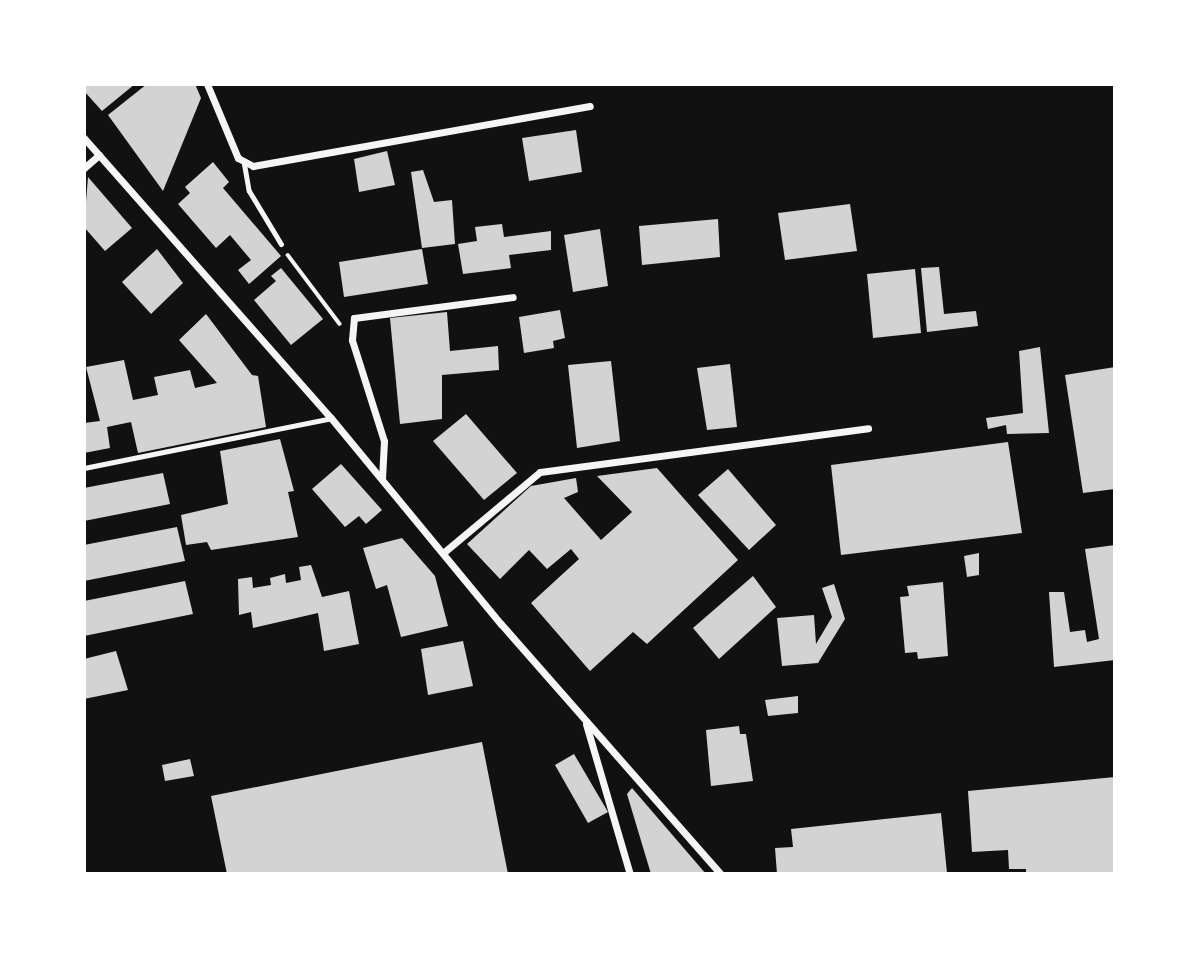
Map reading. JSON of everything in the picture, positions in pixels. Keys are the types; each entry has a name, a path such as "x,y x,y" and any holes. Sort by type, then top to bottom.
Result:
{"street":[{"path":"207,84 244,164 590,106"},
{"path":"84,138 331,418 584,719 721,874"},
{"path":"84,168 99,155"},
{"path":"382,479 384,441 350,328 359,314 513,297"},
{"path":"443,553 540,472 868,428"},
{"path":"584,719 630,874"}],"lane":[{"path":"244,164 246,186 281,244"},
{"path":"84,468 331,418"}],"path":[{"path":"281,244 334,318 350,328"}],"building":[{"path":"84,84 135,84 102,111 84,91"},
{"path":"147,84 195,84 201,98 163,191 108,115"},
{"path":"576,130 582,172 529,181 522,138"},
{"path":"387,151 395,185 359,192 354,159"},
{"path":"213,162 229,182 223,188 281,256 249,284 238,270 251,260 230,235 216,248 178,204 190,193 185,187"},
{"path":"423,170 434,202 452,200 455,244 422,248 411,172"},
{"path":"88,177 132,228 105,251 84,227"},
{"path":"850,204 857,251 785,260 778,213"},
{"path":"718,219 720,257 642,265 639,226"},
{"path":"502,224 504,237 551,231 551,250 509,255 511,268 463,274 458,244 477,241 475,227"},
{"path":"600,229 608,286 573,292 564,235"},
{"path":"157,249 183,283 151,314 122,282"},
{"path":"422,249 428,284 344,297 339,262"},
{"path":"939,267 944,314 976,311 978,326 927,332 921,268"},
{"path":"281,268 323,319 291,345 254,300 276,281 271,276"},
{"path":"915,269 921,333 873,338 867,274"},
{"path":"560,310 565,338 553,341 554,348 524,353 519,317"},
{"path":"447,312 450,351 498,346 499,370 442,375 442,419 400,424 390,318"},
{"path":"206,314 252,375 258,376 266,427 138,453 131,422 107,427 110,448 84,453 84,423 100,421 86,367 124,360 133,400 158,395 154,377 190,370 195,388 217,383 179,340"},
{"path":"1040,347 1049,433 1007,434 1006,425 988,429 986,418 1023,413 1019,351"},
{"path":"611,361 620,441 577,448 568,365"},
{"path":"730,364 737,427 707,430 697,368"},
{"path":"1115,367 1115,489 1083,493 1065,375"},
{"path":"466,414 517,473 484,500 433,441"},
{"path":"280,439 294,491 288,492 298,537 211,550 207,542 186,545 181,515 228,504 220,451"},
{"path":"1008,442 1022,533 841,555 831,465"},
{"path":"341,464 382,510 366,524 359,516 345,527 312,489"},
{"path":"657,468 738,560 647,644 633,632 590,671 531,603 579,559 571,549 547,569 529,550 500,579 467,544 531,486 576,478 578,492 564,498 601,540 632,512 597,476"},
{"path":"728,469 776,525 749,550 698,495"},
{"path":"163,473 170,504 84,521 84,488"},
{"path":"177,527 185,561 84,581 84,545"},
{"path":"402,538 435,576 448,626 401,637 387,585 376,589 363,548"},
{"path":"1115,545 1115,660 1054,667 1049,592 1064,592 1070,632 1085,630 1087,642 1099,639 1085,549"},
{"path":"979,553 979,575 967,577 964,556"},
{"path":"311,565 322,597 349,591 359,644 324,651 318,613 253,628 251,612 239,615 238,579 252,577 253,588 271,585 270,578 285,574 286,583 301,580 299,567"},
{"path":"753,576 776,607 719,659 693,628"},
{"path":"185,581 193,614 84,636 84,601"},
{"path":"943,582 948,656 918,659 917,652 905,653 900,597 909,596 907,586"},
{"path":"834,584 845,619 818,663 782,666 777,618 814,615 816,644 832,617 822,588"},
{"path":"463,641 473,686 428,695 421,649"},
{"path":"116,651 128,690 84,699 84,659"},
{"path":"798,696 798,713 768,716 765,700"},
{"path":"739,726 740,734 746,734 753,781 711,786 706,730"},
{"path":"482,742 508,874 227,874 211,796"},
{"path":"574,754 608,812 588,823 555,765"},
{"path":"190,759 194,776 165,781 162,765"},
{"path":"1115,777 1115,874 1026,874 1026,869 1009,869 1008,850 972,852 968,791"},
{"path":"632,788 706,874 651,874 627,794"},
{"path":"941,813 947,873 777,874 775,848 793,847 791,829"}]}
